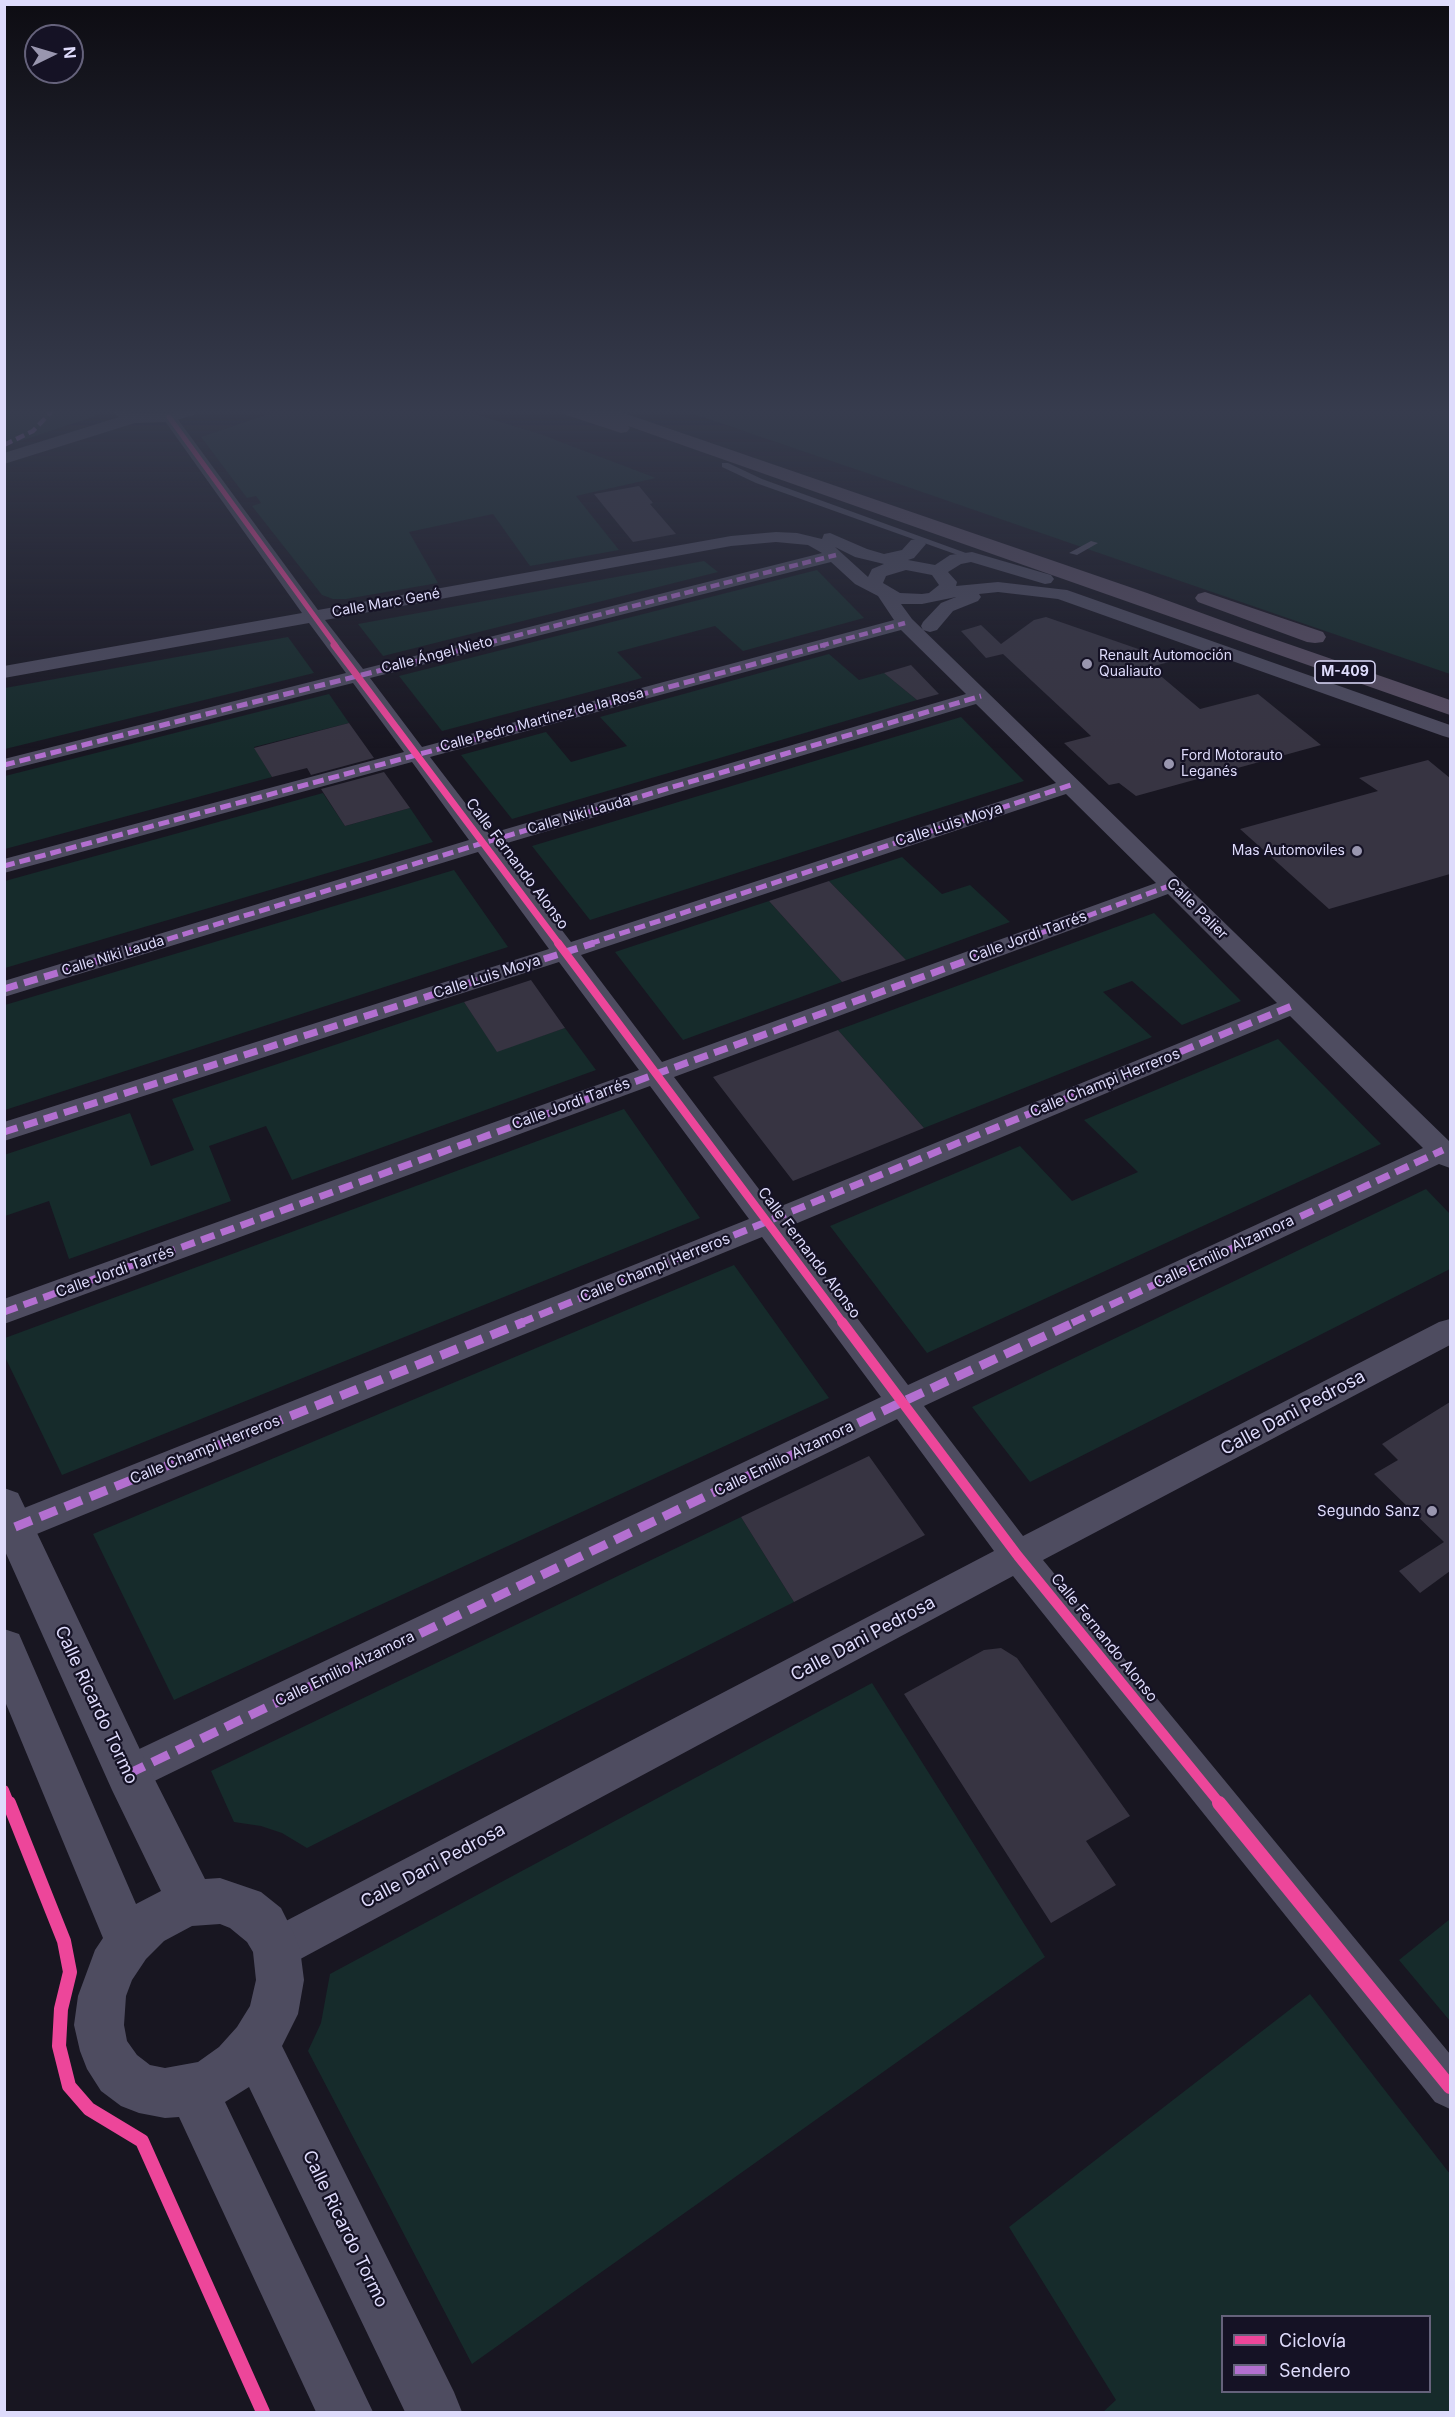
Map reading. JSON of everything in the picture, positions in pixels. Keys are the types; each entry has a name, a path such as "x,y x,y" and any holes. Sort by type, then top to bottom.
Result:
{"highway":[{"name":"M-409","path":"899,524 1186,621 1240,635"},
{"name":"M-409","path":"922,524 1140,597 1240,635 1450,708"},
{"name":"M-409","path":"963,524 1445,688"},
{"path":"1052,545 1074,553 1095,551"},
{"name":"M-409","path":"1186,592 1333,643"},
{"name":"M-409","path":"1397,669 1445,688"}],"street":[{"name":"Calle Fernando Alonso","path":"246,524 416,754 1018,1556 1450,2087"},
{"path":"731,541 776,531 811,532 833,539 861,553 884,559 899,558 908,554 912,539"},
{"path":"762,533 819,539 866,564 900,566 939,584 1061,594 1450,732"},
{"name":"Calle Palier","path":"731,541 797,538 825,546 861,580 882,591 905,622 1447,1154"},
{"path":"912,539 919,552 900,566 878,573 874,578 874,583 882,591 909,599 939,584 956,559 972,557 1051,581 1085,586"},
{"name":"Calle Marc Gené","path":"4,672 731,541"},
{"name":"Calle Ángel Nieto","path":"4,765 836,555"},
{"name":"Calle Palier","path":"939,584 930,612 930,626 932,638 944,660"},
{"path":"930,626 947,607 974,596 1004,588"},
{"name":"Calle Pedro Martínez de la Rosa","path":"4,866 905,622"},
{"name":"Calle Niki Lauda","path":"4,989 483,843 981,696"},
{"name":"Calle Luis Moya","path":"4,1132 565,952 1071,785"},
{"name":"Calle Jordi Tarrés","path":"4,1312 1172,885"},
{"name":"Calle Champi Herreros","path":"10,1516 768,1223 1294,1005"},
{"name":"Calle Emilio Alzamora","path":"128,1774 902,1402 1447,1154"},
{"name":"Calle Dani Pedrosa","path":"276,1949 1018,1556 1450,1331"},
{"name":"Calle Ricardo Tormo","path":"10,1516 128,1774 192,1903"},
{"path":"4,1648 129,1942"},
{"path":"220,1901 244,1909 264,1925 276,1949 280,1980 273,2014 255,2045 237,2065 216,2080 193,2090 165,2093 139,2088 119,2073 105,2052 99,2025 102,1996 112,1968 129,1942 147,1924 169,1911 192,1903 220,1901"},
{"name":"Calle Ricardo Tormo","path":"255,2045 434,2412"},
{"path":"193,2090 345,2412"}],"lane":[{"path":"872,524 912,539 972,557"}],"green space":[{"path":"266,524 447,524 409,532 438,583 346,599 333,599 322,595"},
{"path":"500,524 598,524 619,550 530,566"},
{"path":"1014,524 1450,524 1450,674"},
{"path":"704,561 718,572 383,656 358,624"},
{"path":"817,570 864,618 743,651 715,626 617,652 642,678 442,731 399,676"},
{"path":"288,637 314,673 5,749 5,688"},
{"path":"829,654 859,680 884,673 917,700 512,819 461,755 546,732 571,762 627,746 600,717"},
{"path":"329,694 349,723 254,747 272,777 5,849 5,776"},
{"path":"961,717 1024,781 590,920 532,846"},
{"path":"323,793 345,826 410,808 433,842 5,968 5,881"},
{"path":"902,857 942,894 970,885 1010,922 906,960 829,881"},
{"path":"454,870 508,947 5,1110 5,1005"},
{"path":"769,901 842,982 683,1040 615,952"},
{"path":"1154,913 1241,1001 1182,1025 1132,981 1103,992 1152,1037 924,1128 838,1030"},
{"path":"464,1002 497,1051 565,1028 596,1070 292,1180 266,1126 209,1146 231,1201 69,1259 49,1201 5,1216 4,1155 130,1113 151,1166 194,1150 172,1099"},
{"path":"1278,1039 1381,1144 927,1353 830,1226 1020,1146 1072,1201 1138,1172 1084,1120"},
{"path":"624,1109 700,1218 62,1475 5,1357 5,1338"},
{"path":"1426,1189 1450,1214 1450,1269 1030,1482 972,1407"},
{"path":"734,1265 829,1398 174,1700 93,1534"},
{"path":"741,1517 794,1602 307,1848 282,1833 261,1826 234,1822 211,1771"},
{"path":"872,1683 1045,1957 472,2364 308,2051 321,2023 330,1974"},
{"path":"1450,1919 1450,2021 1399,1960"},
{"path":"1310,1994 1450,2174 1450,2412 1103,2412 1116,2400 1009,2227"}],"building":[{"path":"618,524 667,524 676,534 633,542"},
{"path":"1046,617 1173,661 1150,667 1200,709 1258,694 1321,745 1136,796 1119,783 1109,785 1064,743 1091,736 1003,654 986,658 961,631 981,625 1001,644 1034,620"},
{"path":"911,665 939,694 917,700 884,673"},
{"path":"349,723 374,758 311,775 307,768 272,777 254,748"},
{"name":"Mas Automoviles","path":"1428,760 1450,778 1450,874 1329,909 1240,829 1378,791 1359,778"},
{"path":"384,772 410,808 345,826 321,789"},
{"path":"829,881 906,960 842,982 769,901"},
{"path":"531,980 565,1028 497,1052 464,1002"},
{"path":"838,1030 924,1128 793,1181 713,1077"},
{"name":"Segundo Sanz","path":"1450,1402 1450,1571 1420,1593 1399,1571 1444,1542 1374,1474 1398,1460 1382,1444"},
{"path":"869,1456 925,1535 794,1602 741,1517"},
{"path":"1001,1648 1017,1658 1130,1816 1086,1841 1116,1885 1051,1923 904,1694 984,1650"}],"marked path":[{"path":"4,765 836,555"},
{"path":"4,866 905,623"},
{"path":"4,989 483,843 981,696"},
{"path":"4,1132 565,952 1071,785"},
{"path":"4,1312 1172,885"},
{"path":"15,1527 768,1223 1294,1005"},
{"path":"128,1774 902,1402 1443,1150"}],"cycle path":[{"path":"246,524 1018,1556 1450,2087"},
{"path":"4,1790 64,1941 70,1972 61,2009 59,2046 69,2086 89,2109 142,2141 263,2412"}],"place":[{"name":"Renault Automoción Qualiauto","path":"1087,664"},
{"name":"Ford Motorauto Leganés","path":"1169,764"},
{"name":"Mas Automoviles","path":"1357,851"},
{"name":"Segundo Sanz","path":"1432,1511"}]}
